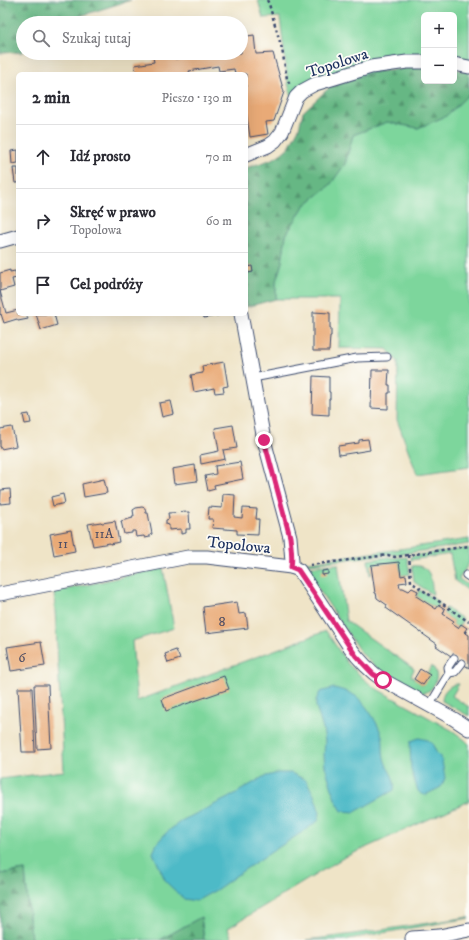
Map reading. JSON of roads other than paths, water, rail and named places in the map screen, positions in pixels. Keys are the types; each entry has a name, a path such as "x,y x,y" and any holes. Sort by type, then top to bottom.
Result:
{"street":[{"name":"Topolowa","path":"248,154 268,146 275,141 282,132 296,97 302,91 315,84 371,67 406,62 421,62"},
{"path":"457,65 469,67"},
{"path":"0,241 16,237"},
{"name":"Topolowa","path":"0,594 188,557 206,557 292,564 290,537 264,440 241,316"},
{"path":"292,564 298,570 356,656 373,674 454,719 469,729"},
{"path":"412,939 439,936 469,930"}],"lane":[{"path":"253,378 356,358 387,357"},
{"path":"429,706 449,673 448,667 454,658"},
{"path":"449,673 456,672 462,663"}],"water":[{"path":"334,688 349,692 357,697 372,715 382,736 385,763 394,781 394,790 355,812 342,811 335,799 325,766 325,741 316,706 316,700 320,692"},
{"path":"419,738 428,740 432,743 442,761 445,778 441,787 425,795 418,791 411,770 411,741"},
{"path":"278,773 291,773 306,780 314,795 320,813 318,821 216,890 196,901 184,899 166,882 153,853 157,843 166,833 181,821 228,798 263,777"}]}
